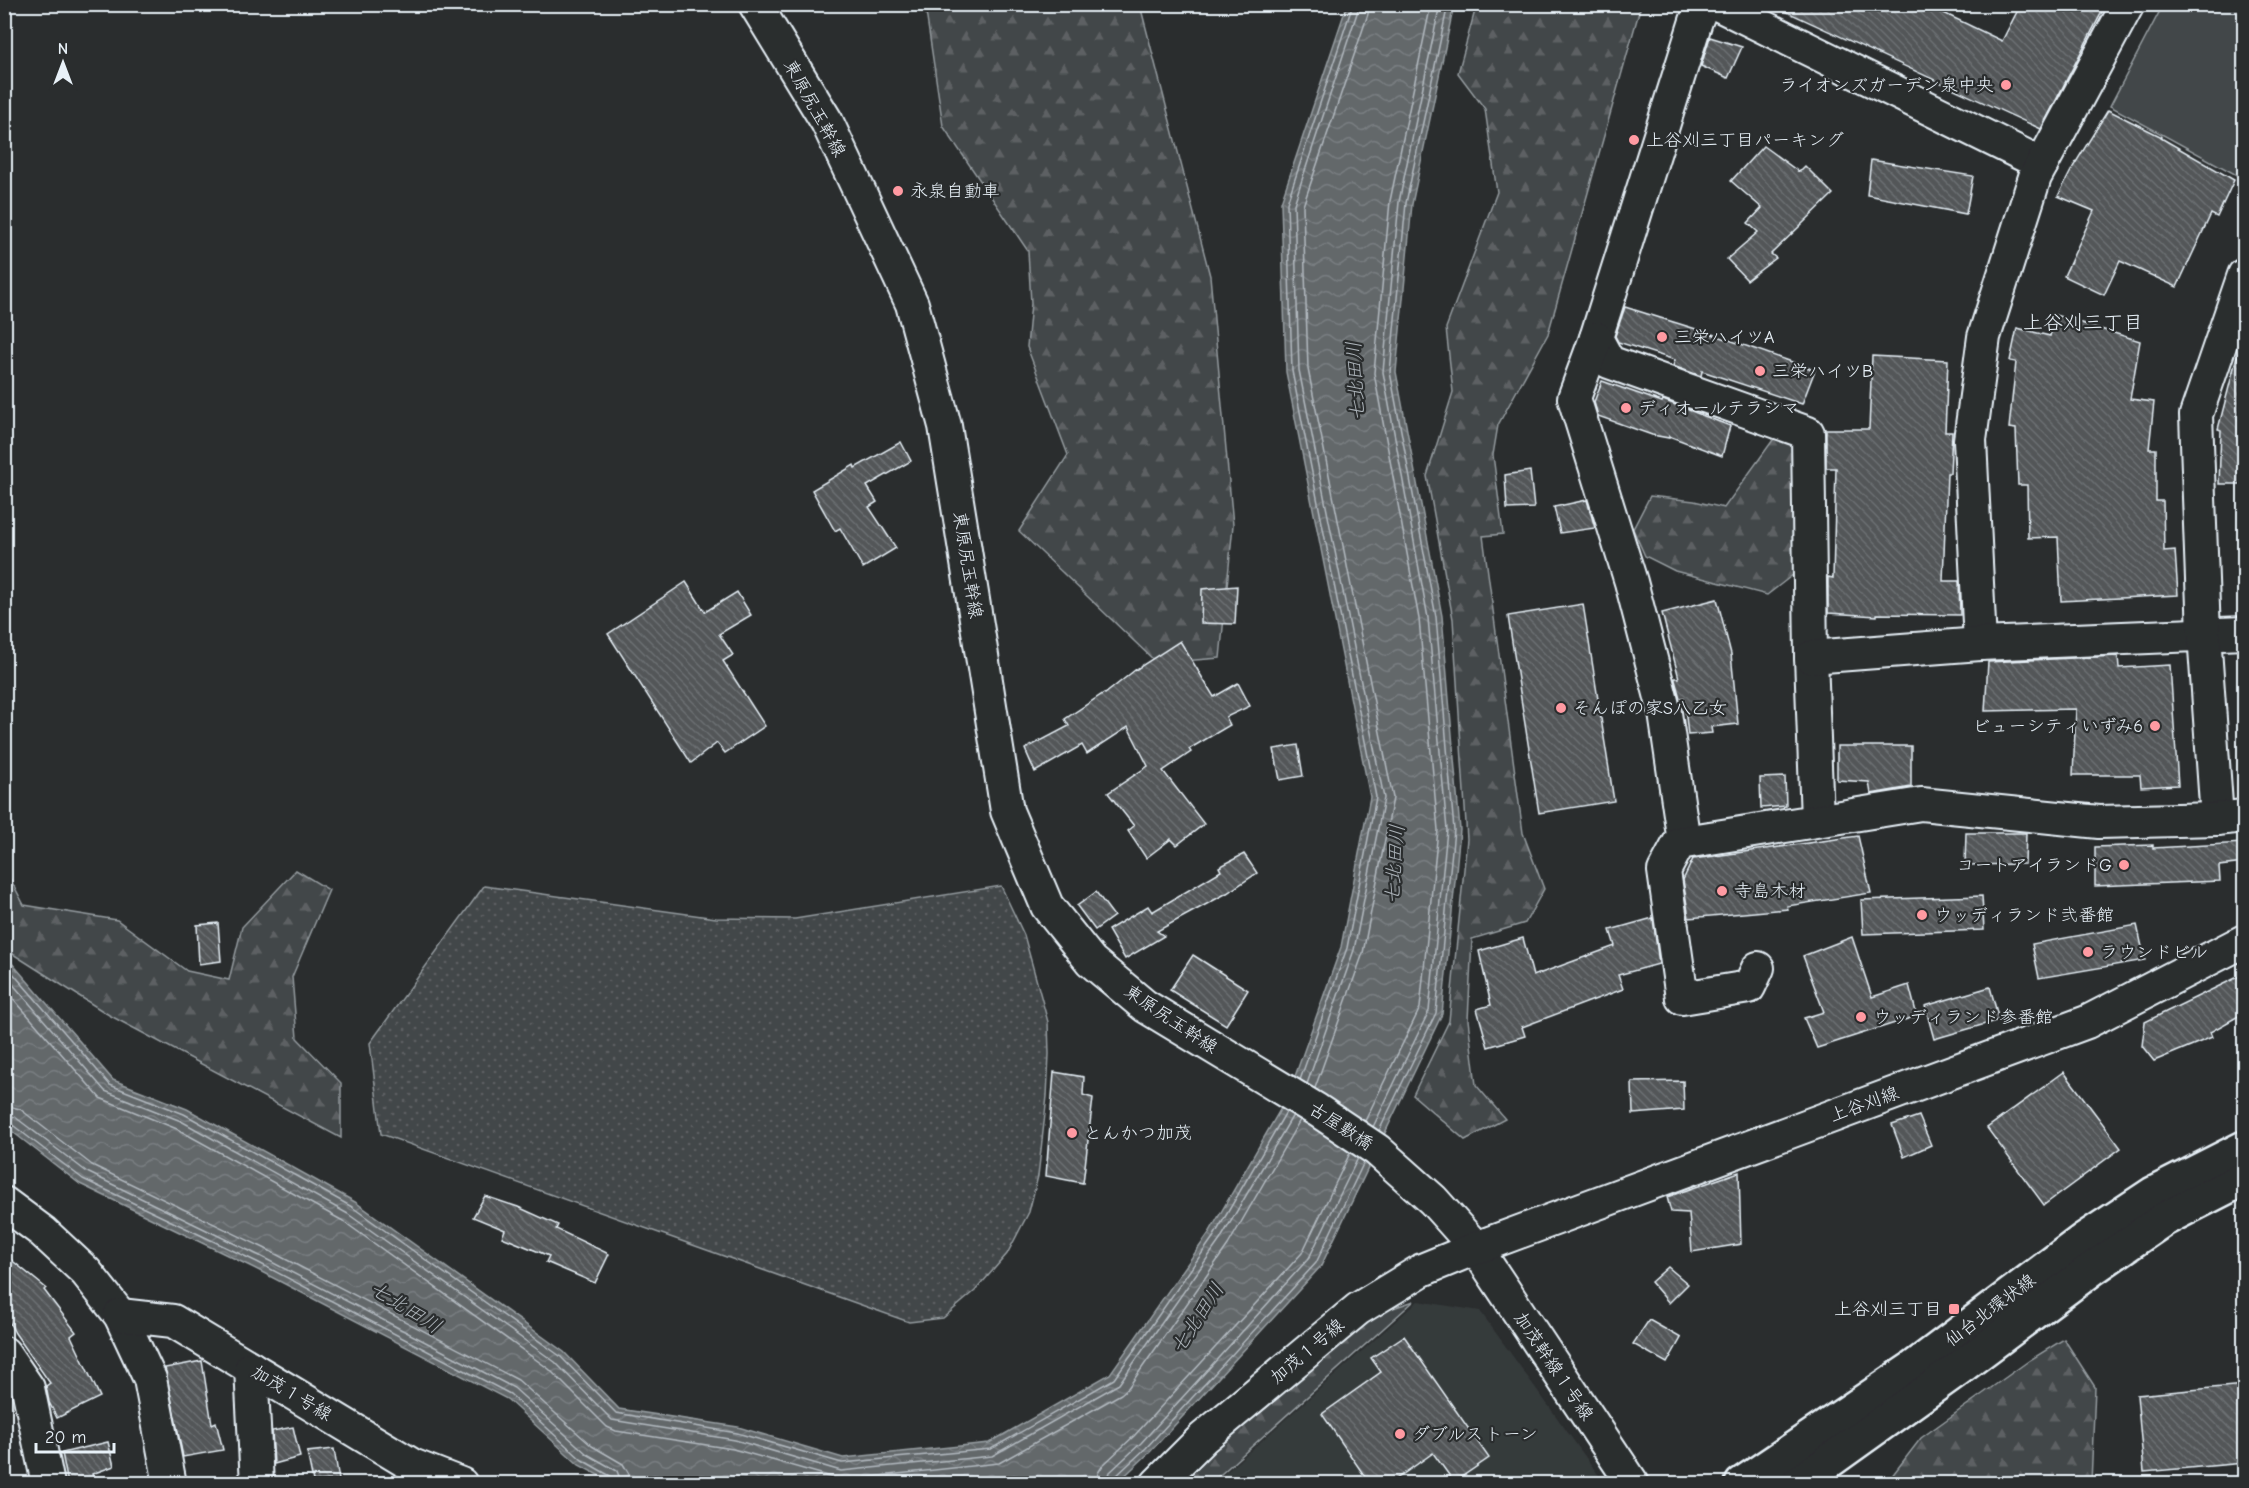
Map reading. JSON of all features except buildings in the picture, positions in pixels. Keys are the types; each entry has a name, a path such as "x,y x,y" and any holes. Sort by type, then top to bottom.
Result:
{"main road":[{"name":"仙台北環状線","path":"1742,1484 1912,1369 2085,1239 2153,1194 2244,1148"},
{"name":"仙台北環状線","path":"1797,1484 2164,1219 2244,1178"}],"street":[{"name":"東原尻玉幹線","path":"755,4 827,122 912,304 945,426 1007,811 1047,906 1091,961 1144,1006 1240,1065"},
{"path":"1684,842 1662,702 1631,582 1574,398 1596,338 1703,4"},
{"path":"1717,4 2042,164"},
{"path":"1980,644 1970,440 1984,337 2035,177 2128,4"},
{"path":"1758,968 1749,987 1682,998 1664,871 1679,843 1921,804 2099,822 2231,818 2204,634 2196,415 2244,280"},
{"path":"1596,338 1609,362 1808,433 1816,820"},
{"path":"1811,657 1980,644 2244,633"},
{"name":"上谷刈線","path":"1476,1248 2087,1022 2244,941"},
{"name":"古屋敷橋","path":"1240,1065 1317,1110 1377,1150 1432,1200 1476,1248"},
{"path":"4,1203 44,1232 86,1272 120,1315 150,1379 170,1484"},
{"name":"加茂１号線","path":"1157,1484 1203,1438 1358,1309 1422,1270 1476,1248"},
{"name":"加茂幹線１号線","path":"1476,1248 1633,1484"},
{"name":"加茂１号線","path":"120,1315 173,1320 412,1465 461,1484"},
{"path":"4,1353 28,1388 48,1484"},
{"path":"250,1368 257,1484"}],"shaded area":[{"path":"1418,1301 1480,1311 1605,1484 1213,1484"}],"green space":[{"path":"1489,4 1641,5 1548,334 1498,425 1493,455 1503,534 1483,536 1523,833 1544,889 1525,923 1472,939 1468,1020 1476,1085 1505,1119 1465,1140 1413,1095 1449,1021 1467,839 1453,619 1427,476 1453,392 1446,328 1497,192 1485,109 1458,73 1476,7"},
{"path":"925,5 1140,5 1210,276 1233,525 1220,658 1157,663 1019,531 1068,455 1027,347 1031,303 1028,251 943,126"},
{"path":"2163,5 2244,5 2244,179 2110,106"},
{"path":"1778,433 1794,442 1794,574 1767,595 1675,571 1645,556 1633,529 1650,496 1694,501 1724,508"},
{"path":"4,867 24,905 117,920 187,971 229,980 242,927 296,870 329,890 292,977 297,1038 341,1083 341,1138 109,1015 5,949"},
{"path":"484,886 716,918 795,919 1001,886 1024,935 1048,1022 1049,1054 1038,1176 1029,1212 1007,1254 975,1291 943,1318 909,1322 381,1134 370,1043"},
{"path":"1414,1301 1211,1483 1172,1484 1363,1318"},
{"path":"2064,1339 2095,1387 2091,1483 1890,1483 1891,1477 1921,1438 2030,1360"}],"water":[{"name":"七北田川","path":"1347,5 1454,5 1412,204 1396,372 1442,616 1460,830 1442,1014 1321,1266 1150,1452 1117,1483 613,1483 579,1465 507,1399 254,1268 80,1184 5,1126 4,954 113,1080 187,1109 355,1202 564,1352 619,1409 738,1427 843,1458 989,1443 1110,1374 1209,1233 1288,1096 1341,947 1370,797 1286,372 1281,202"}],"place":[{"name":"ライオンズガーデン泉中央","path":"2006,85"},
{"name":"上谷刈三丁目パーキング","path":"1634,140"},
{"name":"永泉自動車","path":"898,191"},
{"name":"三栄ハイツA","path":"1662,337"},
{"name":"三栄ハイツB","path":"1760,371"},
{"name":"ディオールテラシマ","path":"1626,408"},
{"name":"そんぽの家S八乙女","path":"1561,708"},
{"name":"ビューシティいずみ6","path":"2155,726"},
{"name":"コートアイランドG","path":"2124,865"},
{"name":"寺島木材","path":"1722,891"},
{"name":"ウッディランド弐番館","path":"1922,915"},
{"name":"ラウンドビル","path":"2088,952"},
{"name":"ウッディランド参番館","path":"1861,1017"},
{"name":"とんかつ加茂","path":"1072,1133"},
{"name":"上谷刈三丁目","path":"1954,1309"},
{"name":"ダブルストーン","path":"1400,1434"}],"district":[{"name":"上谷刈三丁目","path":"2083,322"}]}
